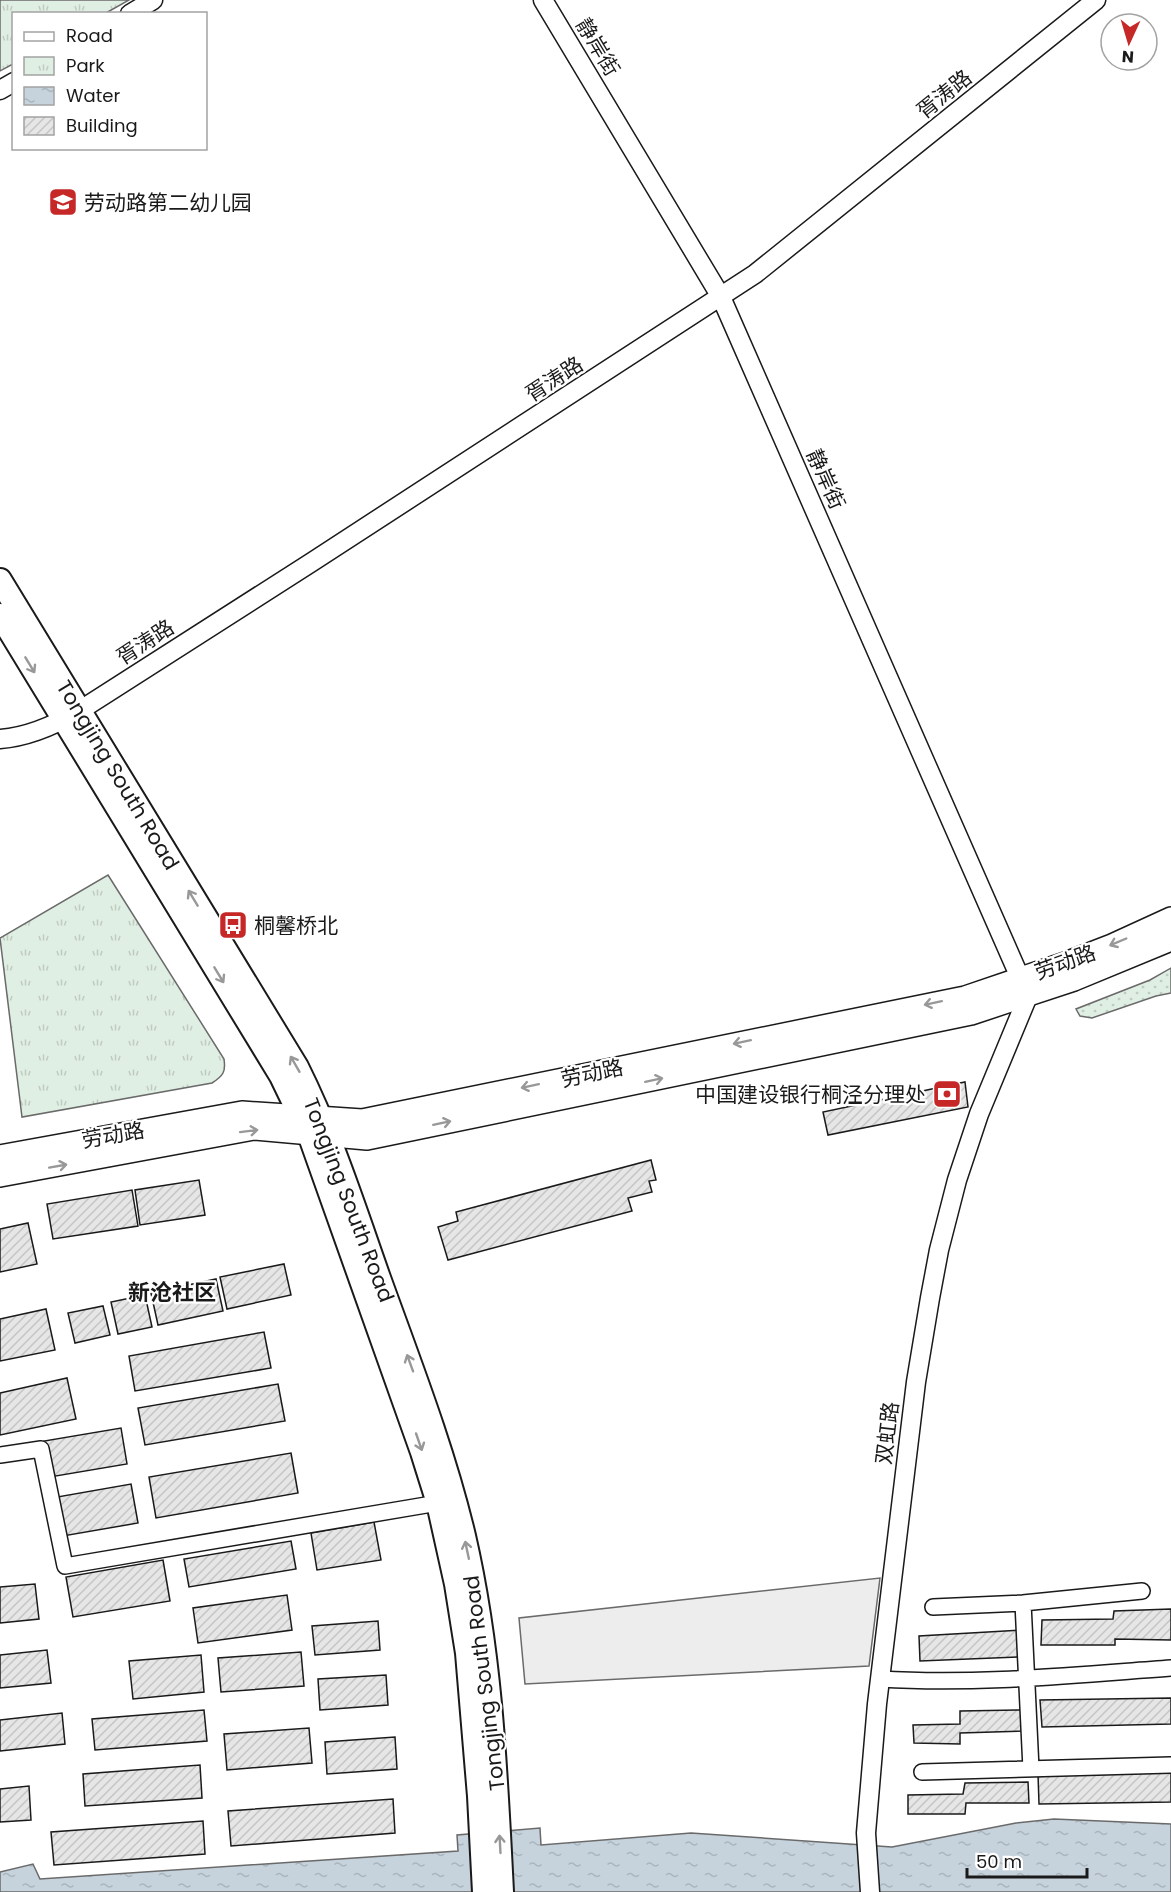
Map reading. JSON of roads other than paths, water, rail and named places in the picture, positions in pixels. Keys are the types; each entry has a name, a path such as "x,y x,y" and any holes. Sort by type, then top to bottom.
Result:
{"main road":[{"name":"Tongjing South Road","path":"0,580 71,715"},
{"name":"Tongjing South Road","path":"0,615 71,715 297,1067 438,1503 462,1619 473,1709 502,1892"},
{"name":"劳动路","path":"0,1156 242,1112 367,1139 994,1008 1025,987 1171,918"},
{"name":"劳动路","path":"1025,987 1074,980 1171,940"},
{"name":"Tongjing South Road","path":"315,1126 439,1446 455,1499 480,1616 492,1719 484,1892"},
{"name":"劳动路","path":"0,1176 254,1129 315,1126"}],"street":[{"path":"133,12 153,0"},
{"name":"静岸街","path":"543,0 721,297 1025,987"},
{"name":"胥涛路","path":"0,739 16,738 71,715 721,297 764,267 1096,0"},
{"name":"双虹路","path":"870,1892 867,1841 880,1679 916,1382 939,1250 957,1180 1025,987"},
{"path":"0,1455 41,1449 65,1566 438,1503"},
{"path":"933,1607 1023,1603 1142,1591"},
{"path":"1023,1603 1031,1769"},
{"path":"880,1679 924,1681 1028,1678 1171,1668"},
{"path":"922,1772 1171,1766"}],"water":[{"path":"1054,1819 1171,1824 1171,1892 0,1892 0,1872 33,1864 40,1879 458,1851 457,1835 540,1828 541,1845 691,1833 892,1847 1016,1823"}],"place":[{"name":"劳动路第二幼儿园","path":"63,202"},
{"name":"桐馨桥北","path":"233,925"},
{"name":"中国建设银行桐泾分理处","path":"947,1094"}],"district":[{"name":"新沧社区","path":"172,1292"}]}
